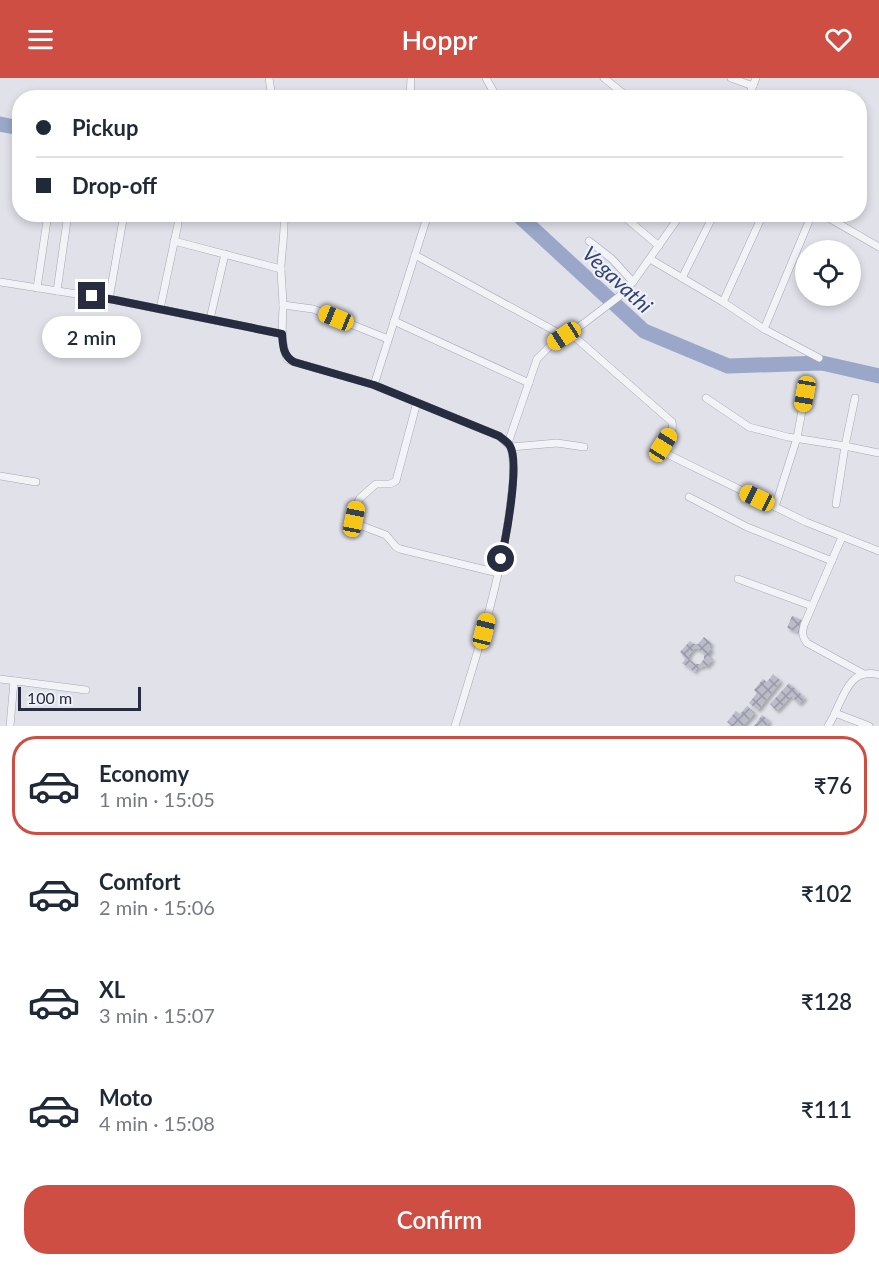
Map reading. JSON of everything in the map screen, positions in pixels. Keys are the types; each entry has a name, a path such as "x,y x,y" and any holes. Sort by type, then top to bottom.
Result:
{"street":[{"path":"604,78 619,90"},
{"path":"731,78 753,86"},
{"path":"751,90 756,78"},
{"path":"37,288 47,222"},
{"path":"57,291 67,222"},
{"path":"109,299 123,222"},
{"path":"284,222 281,269 282,334 287,359 374,385 499,436 509,445 514,459 505,546 484,631 455,726"},
{"path":"374,385 425,222"},
{"path":"631,222 660,246"},
{"path":"509,445 537,359 553,343 621,296 676,222"},
{"path":"682,278 710,222"},
{"path":"723,302 759,222"},
{"path":"764,329 809,222"},
{"path":"836,222 879,247"},
{"path":"160,309 178,224"},
{"path":"174,240 281,269"},
{"path":"589,240 633,282"},
{"path":"210,319 225,254"},
{"path":"415,255 566,334 672,422 673,430 663,445 664,453 806,522 879,551"},
{"path":"650,258 764,329 819,358"},
{"path":"0,282 109,299 282,334"},
{"path":"283,305 313,309 388,339"},
{"path":"394,321 529,383"},
{"path":"776,507 797,438 805,394"},
{"path":"836,504 855,398"},
{"path":"706,399 748,427 879,453"},
{"path":"417,402 396,481 390,484 376,484 360,498 355,522 386,535 400,549 498,573"},
{"path":"509,445 557,443 584,447"},
{"path":"0,476 36,482"},
{"path":"690,497 747,527 832,561"},
{"path":"842,537 802,632 807,643 862,674"},
{"path":"738,579 812,606"},
{"path":"828,726 853,678 871,672 879,675"},
{"path":"0,679 86,690"},
{"path":"10,726 14,681"},
{"path":"835,713 869,726"}],"building":[{"path":"792,616 802,620 797,632 787,628"},
{"path":"704,637 712,644 709,647 712,650 709,657 713,659 707,667 704,665 697,668 695,672 682,663 685,660 680,652 690,641 698,644","holes":["694,649 704,653 704,659 700,664 695,664 689,659 689,655"]},
{"path":"773,674 781,681 758,710 749,703 757,693 754,690 763,679 767,682"},
{"path":"789,683 805,698 799,704 791,696 777,711 770,704"},
{"path":"747,706 755,713 743,726 730,726 727,722 736,711 740,714"},
{"path":"762,715 770,721 766,726 754,726"}],"waterway":[{"name":"Vegavathi","path":"0,124 12,126"},
{"name":"Vegavathi","path":"526,222 644,331 728,366 822,363 879,376"}],"route":[{"path":"92,296 282,334 287,359 374,385 499,436 511,447 514,459 505,546 501,559"}]}
